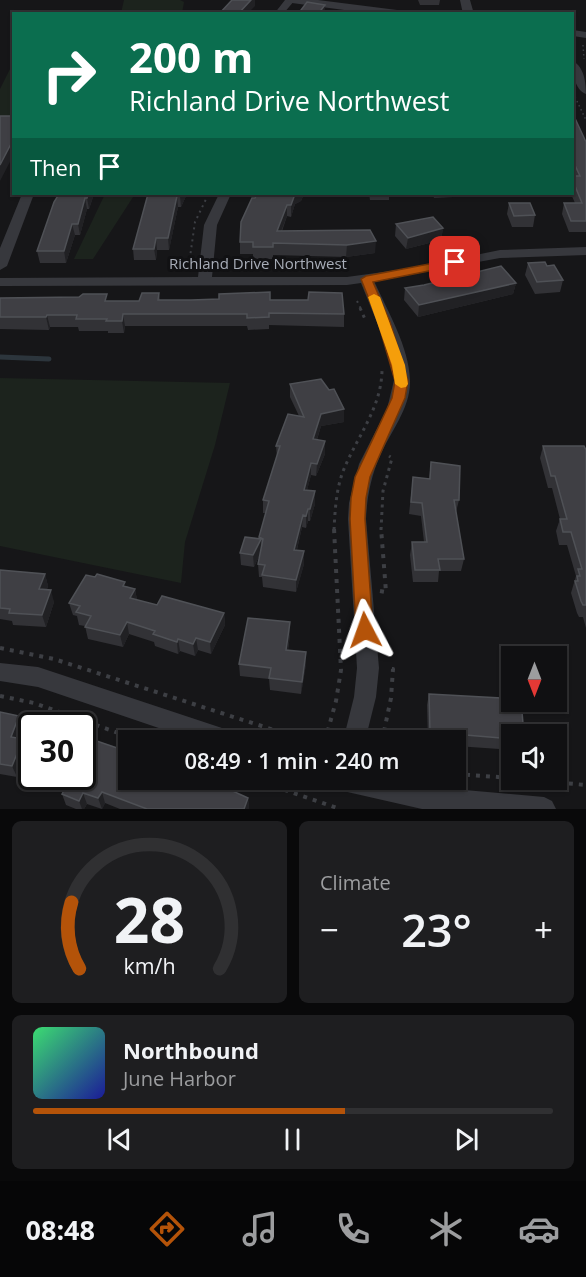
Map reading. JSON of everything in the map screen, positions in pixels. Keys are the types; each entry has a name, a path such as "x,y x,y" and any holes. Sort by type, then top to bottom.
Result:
{"street":[{"path":"281,12 291,0 389,12"},
{"path":"574,66 586,91"},
{"path":"0,266 28,195"},
{"path":"205,281 208,233 213,211 224,195"},
{"name":"Richland Drive Northwest","path":"0,282 366,279 500,254 586,251"},
{"path":"357,730 365,697 368,668 357,519 358,498 362,477 399,398 402,381 384,322 366,279"},
{"path":"0,672 38,677 195,730"},
{"path":"377,790 406,796 544,809"}],"path":[{"path":"585,38 582,52 586,63"},
{"path":"574,95 586,120"},
{"path":"373,451 392,458 382,486 380,516 386,592"},
{"path":"0,648 54,659 274,730"},
{"path":"384,730 391,698 393,669"},
{"path":"0,696 34,704 118,733"},
{"path":"466,775 501,777"},
{"path":"567,783 586,785"},
{"path":"285,790 340,809"}],"shaded area":[{"path":"124,0 180,0 184,2 182,12 121,12"},
{"path":"12,65 12,117 0,118 0,89"},
{"path":"105,195 134,195 93,259 74,259"},
{"path":"0,378 230,383 215,445 185,542 181,583 0,546"}],"building":[{"path":"232,0 251,0 240,12 221,12"},
{"path":"307,2 325,5 320,12 300,12"},
{"path":"0,116 12,116 12,142 0,165"},
{"path":"574,116 586,142 586,221 571,221 564,203 582,203 574,183 574,176 580,176 574,163"},
{"path":"58,195 88,195 78,224 72,224 64,251 37,251"},
{"path":"148,195 180,195 177,196 168,238 156,238 154,249 133,249"},
{"path":"256,195 295,195 291,205 287,205 277,231 370,230 376,241 347,245 273,243 273,247 253,247 253,242 240,242 241,222 252,198"},
{"path":"509,203 530,203 535,215 514,216"},
{"path":"433,217 443,228 408,238 396,224"},
{"path":"545,262 547,266 554,265 563,280 537,282 528,263"},
{"path":"501,266 516,283 419,305 405,288 424,285"},
{"path":"270,292 270,300 308,300 309,292 342,293 344,314 269,313 269,317 247,318 247,314 123,314 122,321 76,319 77,315 0,317 0,298 79,297 83,294 107,294 105,301 139,301 142,293 159,293 158,300 191,300 219,299 219,294"},
{"path":"321,379 329,390 334,389 344,409 321,414 313,439 325,441 317,464 311,463 304,490 315,491 310,509 306,516 303,515 294,550 304,551 296,580 262,575 265,565 258,564 263,539 259,537 269,501 263,500 280,446 276,446 288,414 304,417 290,384"},
{"path":"543,446 584,446 586,450 586,605 583,605 581,601 575,581 578,581 577,576 580,576 578,569 582,569 571,532 563,532 560,519 567,519 555,476 551,476"},
{"path":"431,462 460,466 459,500 454,500 464,559 438,559 440,570 415,570 412,542 427,542 422,503 411,502 413,477 430,479"},
{"path":"245,537 261,539 253,555 240,553"},
{"path":"0,570 45,574 39,589 51,590 42,615 9,613 10,609 0,608"},
{"path":"97,574 125,582 123,586 135,589 130,598 157,605 162,596 224,613 210,642 196,638 193,644 178,639 177,642 153,634 155,631 127,622 120,635 85,627 91,616 76,612 80,606 69,603 86,575 95,577"},
{"path":"248,618 290,622 286,650 306,652 302,682 269,678 271,668 239,664"},
{"path":"429,694 501,698 501,712 522,712 523,724 501,724 501,738 466,735 466,730 430,730"},
{"path":"0,712 18,716 11,737 18,738 18,751 12,766 0,764"},
{"path":"96,741 118,748 118,790 231,790 248,798 244,809 147,809 102,792 98,798 83,793 79,801 62,794 64,790 96,790"}],"waterway":[{"path":"0,357 49,359"}],"slow traffic":[{"path":"374,297 399,365 401,384"}],"route":[{"path":"365,630 357,519 358,498 362,477 399,398 402,381 384,322 366,279 455,262"}]}
